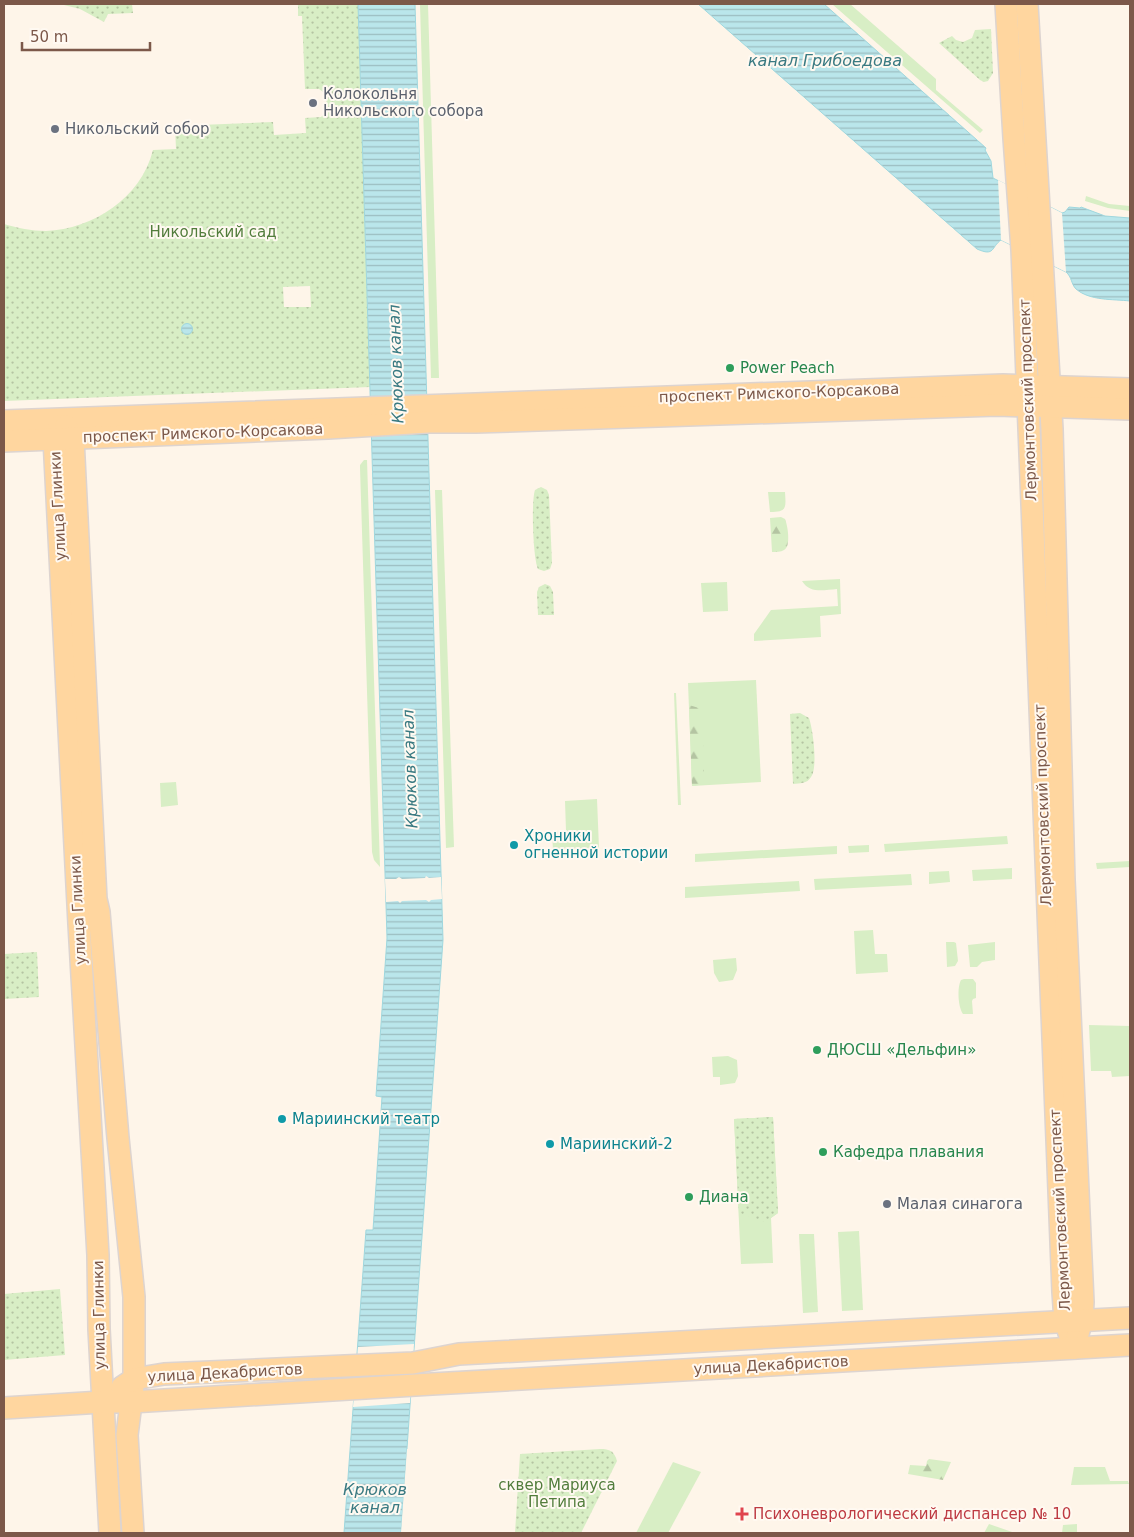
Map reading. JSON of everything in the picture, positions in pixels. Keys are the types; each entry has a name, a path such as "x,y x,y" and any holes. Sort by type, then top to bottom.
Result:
{"main road":[{"name":"Лермонтовский проспект","path":"1006,4 1022,250 1062,1273 1073,1321 1074,1348"},
{"name":"Лермонтовский проспект","path":"1028,4 1051,397 1064,880 1083,1302 1073,1321"},
{"name":"проспект Римского-Корсакова","path":"4,421 371,417 1003,385 1028,396 1051,397 1130,409"},
{"name":"проспект Римского-Корсакова","path":"1051,397 1130,389"},
{"name":"проспект Римского-Корсакова","path":"4,441 328,428 371,417"},
{"name":"улица Глинки","path":"61,419 64,439 96,899 99,912 118,1138 134,1297 134,1379 127,1435 133,1533"},
{"name":"улица Глинки","path":"64,439 78,916 98,1255 102,1402 110,1533"},
{"name":"улица Декабристов","path":"102,1402 134,1379 164,1374 356,1366 413,1362 459,1354 1130,1318"},
{"name":"улица Декабристов","path":"4,1408 1130,1345"}],"green space":[{"path":"60,4 132,4 133,13 108,14 104,22 80,9"},
{"name":"Никольский сад","path":"298,4 358,4 370,387 4,401 4,224 46,231 64,229 81,224 113,208 138,183 147,167 153,150 176,149 175,126 273,122 274,135 306,133 305,118 321,117 327,111 326,94 319,89 305,89 302,16 298,16","holes":["310,286 311,307 284,307 283,287"]},
{"path":"420,4 428,4 439,378 431,378"},
{"path":"832,4 850,4 936,79 936,90 983,130 980,133"},
{"path":"991,29 993,73 988,81 980,80 939,43 952,36 956,40 963,42 972,38 975,30"},
{"path":"1086,196 1109,204 1130,206 1130,211 1108,208 1085,201"},
{"path":"364,460 367,460 380,867 374,860 372,852 360,468"},
{"path":"541,487 547,490 549,495 552,563 550,569 544,571 538,569 536,563 533,530 535,490"},
{"path":"435,490 442,490 454,847 446,848"},
{"path":"768,492 785,492 785,505 782,510 770,512"},
{"path":"781,517 785,519 787,526 788,545 783,551 772,552 770,518"},
{"path":"840,579 841,614 820,616 821,637 754,641 754,634 771,610 838,606 837,589 813,590 802,581"},
{"path":"727,582 728,611 703,612 701,583"},
{"path":"545,584 550,586 553,592 554,615 538,615 537,592 539,587"},
{"path":"756,680 761,782 692,786 688,683"},
{"path":"674,693 676,693 681,805 678,805"},
{"path":"689,705 702,709 704,772 699,785 692,786"},
{"path":"800,713 809,718 811,723 814,766 813,772 807,781 793,784 790,714"},
{"path":"176,782 178,805 161,807 160,783"},
{"path":"597,799 599,848 553,850 552,832 566,831 565,801"},
{"path":"1007,836 1008,844 885,852 884,844"},
{"path":"869,845 869,852 849,853 848,846"},
{"path":"837,846 837,854 695,862 695,854"},
{"path":"1130,861 1130,867 1097,869 1096,863"},
{"path":"1012,868 1012,879 973,881 972,870"},
{"path":"949,871 950,882 929,884 929,872"},
{"path":"911,874 912,885 815,890 814,879"},
{"path":"799,881 800,891 685,898 685,887"},
{"path":"873,930 875,954 887,954 888,972 856,974 854,931"},
{"path":"946,942 956,943 958,961 955,966 947,967"},
{"path":"995,942 995,960 982,962 977,967 970,967 968,945"},
{"path":"37,952 39,997 4,999 4,954"},
{"path":"736,958 737,970 733,980 719,982 714,973 713,960"},
{"path":"973,979 976,983 976,998 972,1001 973,1014 963,1014 960,1007 959,987 961,980"},
{"path":"1089,1025 1130,1026 1130,1076 1112,1077 1111,1071 1091,1071"},
{"path":"728,1056 737,1060 738,1076 735,1083 720,1085 720,1077 713,1077 712,1057"},
{"path":"773,1117 778,1213 771,1218 773,1263 741,1264 734,1119"},
{"path":"773,1117 778,1213 771,1218 771,1224 739,1213 734,1119"},
{"path":"859,1231 863,1310 842,1311 838,1232"},
{"path":"799,1234 814,1234 818,1312 803,1313"},
{"path":"60,1289 65,1355 4,1360 4,1294"},
{"name":"сквер Мариуса Петипа","path":"600,1449 611,1451 617,1461 581,1533 515,1533 520,1454"},
{"path":"929,1459 951,1462 943,1480 908,1474 910,1465 926,1466"},
{"path":"673,1462 701,1472 668,1533 636,1533"},
{"path":"1074,1467 1105,1467 1110,1481 1128,1481 1129,1484 1071,1485"},
{"path":"989,1524 1015,1533 984,1533"},
{"path":"1077,1524 1077,1533 1062,1533 1063,1525"}],"water":[{"name":"Крюков канал","path":"358,4 415,4 443,940 401,1533 344,1533 366,1230 373,1230 382,1097 376,1096 387,938"},
{"name":"канал Грибоедова","path":"698,4 824,4 986,148 985,150 991,161 993,178 1062,213 1069,207 1081,207 1105,216 1130,218 1130,301 1088,296 1074,287 1066,272 1001,240 990,252 977,249"},
{"path":"187,323 193,329 187,335 181,329"}],"pier":[{"path":"998,180 1062,213 1066,272 1001,240"},
{"path":"426,876 429,878 441,877 442,899 429,902 426,900 402,901 400,903 398,901 386,902 385,879 396,879 399,877 402,879 425,878"},
{"path":"414,1344 410,1403 353,1407 358,1347"},
{"path":"407,1449 409,1449 404,1533 401,1533"}],"place":[{"name":"Колокольня Никольского собора","path":"313,103"},
{"name":"Никольский собор","path":"55,129"},
{"name":"Power Peach","path":"730,368"},
{"name":"Хроники огненной истории","path":"514,845"},
{"name":"ДЮСШ «Дельфин»","path":"817,1050"},
{"name":"Мариинский театр","path":"282,1119"},
{"name":"Мариинский-2","path":"550,1144"},
{"name":"Кафедра плавания","path":"823,1152"},
{"name":"Диана","path":"689,1197"},
{"name":"Малая синагога","path":"887,1204"},
{"name":"Психоневрологический диспансер № 10","path":"742,1514"}]}
